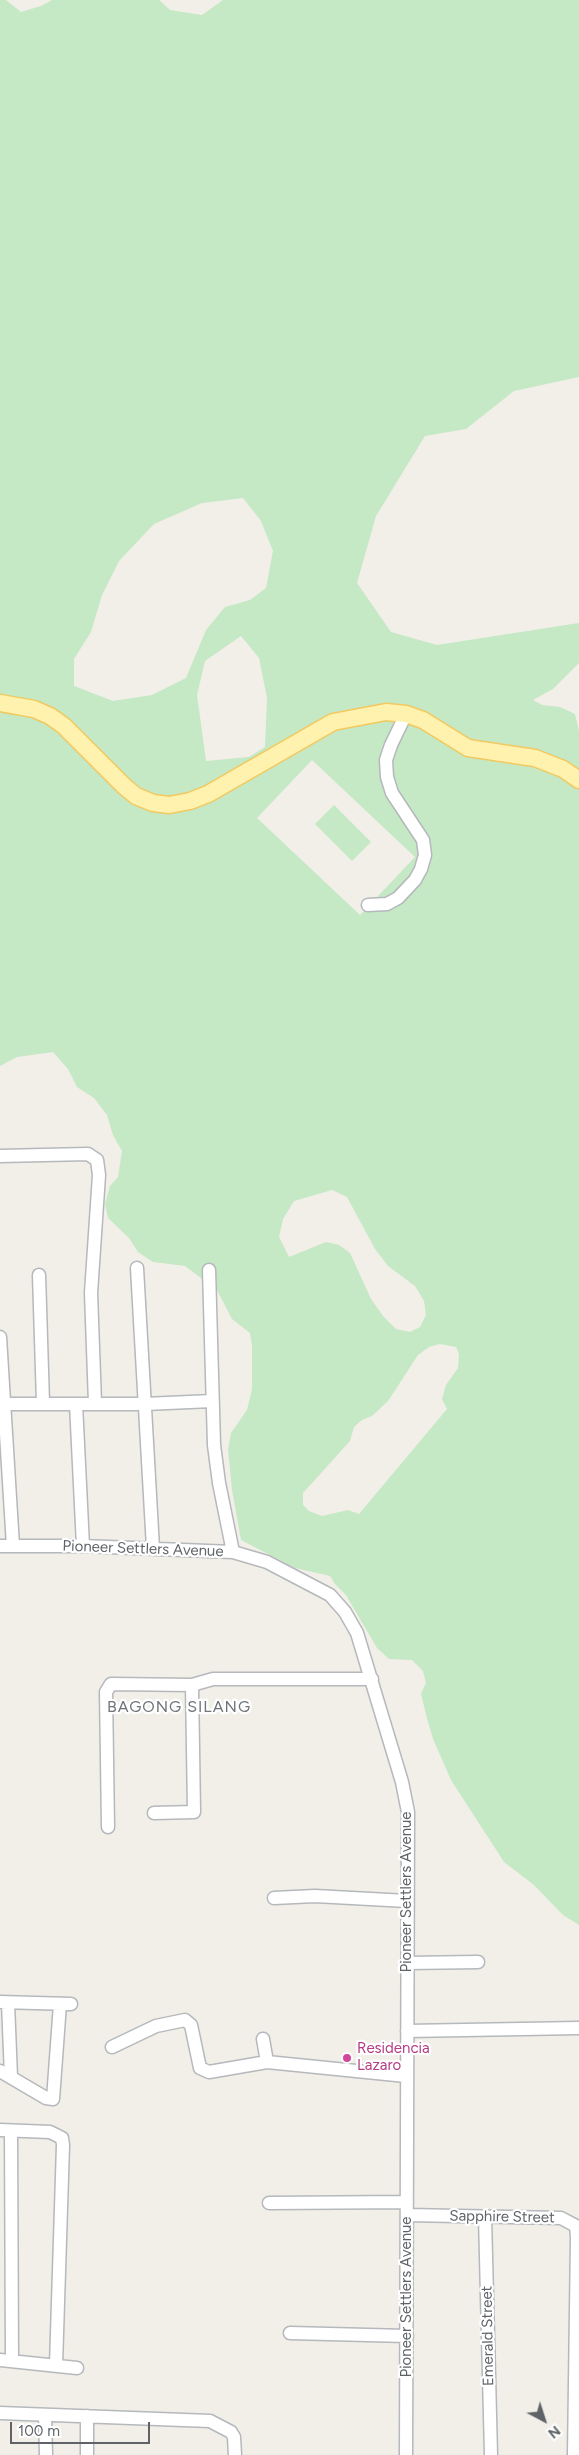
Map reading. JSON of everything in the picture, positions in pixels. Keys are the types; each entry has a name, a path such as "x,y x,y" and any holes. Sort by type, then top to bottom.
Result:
{"main road":[{"path":"0,703 34,710 50,716 64,726 130,792 153,803 169,805 190,801 208,794 333,722 386,712 406,714 436,727 468,748 535,758 563,769 579,780"}],"street":[{"path":"368,905 387,904 398,898 415,880 425,855 422,840 392,793 386,777 386,760 406,714"},
{"path":"0,1156 88,1154 97,1160 99,1175 91,1293 95,1403"},
{"path":"137,1268 152,1548"},
{"path":"209,1270 212,1401 219,1483 233,1552"},
{"path":"39,1275 43,1403"},
{"path":"0,1337 6,1404 6,1546"},
{"path":"6,1404 145,1404 212,1401"},
{"path":"76,1404 83,1546"},
{"name":"Pioneer Settlers Avenue","path":"6,1546 83,1546 233,1552 267,1562 315,1586 338,1602 357,1633 408,1804 406,2455"},
{"path":"108,1827 106,1692 108,1687 117,1683 192,1685 213,1679 372,1679"},
{"path":"154,1813 194,1812 192,1685"},
{"path":"274,1898 315,1896 407,1901"},
{"path":"407,1963 478,1962"},
{"path":"4,2002 65,2004 53,2099 46,2098 5,2074 4,2002"},
{"path":"112,2047 156,2026 181,2019 191,2025 202,2070 210,2072 268,2062 406,2076"},
{"path":"407,2031 579,2028"},
{"path":"263,2039 268,2062"},
{"path":"56,2365 62,2138 50,2132 5,2131 6,2361 77,2368"},
{"name":"Sapphire Street","path":"269,2203 407,2208 485,2217 561,2218 576,2226 574,2455"},
{"name":"Emerald Street","path":"485,2217 490,2455"},
{"path":"290,2333 407,2336"},
{"path":"0,2413 210,2421 230,2432 234,2437 235,2455"},
{"path":"45,2415 46,2455"},
{"path":"87,2416 87,2455"}],"green space":[{"path":"0,0 6,0 21,12 41,6 52,0 159,0 170,10 202,15 223,0 579,0 579,377 514,391 466,429 425,436 376,516 357,583 391,632 437,645 579,623 579,663 553,689 533,700 542,705 560,707 575,714 579,731 579,1925 563,1915 534,1885 504,1862 451,1780 433,1739 427,1718 421,1694 426,1683 423,1671 412,1660 389,1659 377,1648 346,1595 330,1576 295,1568 241,1540 232,1490 228,1450 231,1433 247,1410 252,1389 252,1345 250,1333 232,1319 217,1290 185,1266 153,1262 138,1252 129,1238 108,1218 105,1204 110,1186 118,1177 122,1151 113,1135 107,1115 94,1098 77,1087 68,1069 53,1052 17,1057 0,1066","holes":["243,498 261,521 273,551 266,588 250,600 225,607 206,630 186,678 152,695 113,701 74,686 74,659 91,632 102,595 119,561 154,524 202,503","241,636 259,658 267,698 265,747 249,757 206,761 197,695 205,661","312,760 415,857 360,915 257,818","332,1190 347,1197 375,1249 388,1266 415,1286 424,1301 426,1315 420,1327 410,1332 396,1329 383,1316 371,1299 350,1253 339,1245 326,1242 289,1257 279,1237 283,1219 294,1201","440,1344 456,1347 459,1354 458,1368 446,1385 442,1399 447,1409 359,1514 348,1510 322,1516 309,1511 303,1505 303,1493 350,1441 354,1427 362,1420 372,1416 388,1401 418,1355 429,1347"]},
{"path":"334,805 371,842 352,861 315,824"}],"place":[{"name":"Residencia Lazaro","path":"347,2058"}],"district":[{"name":"BAGONG SILANG","path":"179,1707"}]}
